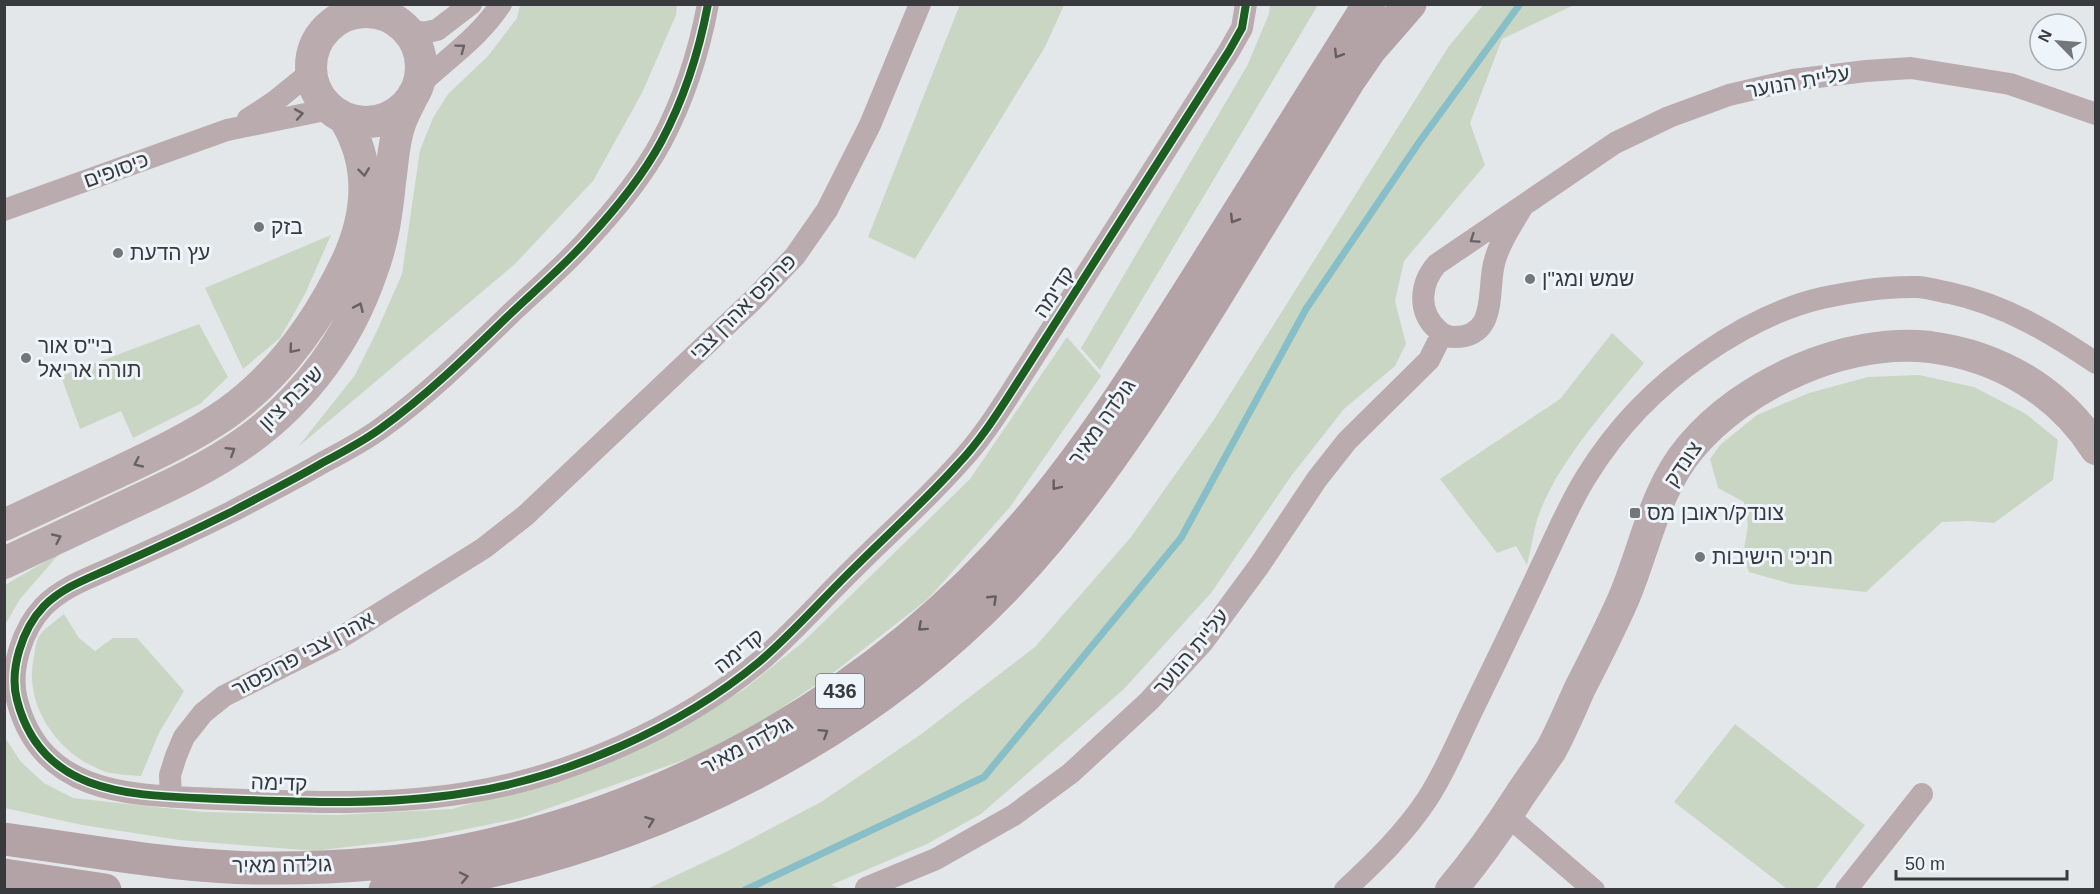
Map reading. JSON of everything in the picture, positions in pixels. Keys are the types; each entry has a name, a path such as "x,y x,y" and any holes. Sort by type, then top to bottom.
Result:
{"main road":[{"name":"גולדה מאיר","path":"4,839 174,862 276,868 411,859 462,851 516,839 570,823 675,783 724,759 810,710 856,680 921,629 998,555 1059,483 1126,391 1369,4"},
{"name":"גולדה מאיר","path":"385,890 491,871 554,854 655,819 705,797 774,763 868,704 959,632 1007,585 1048,540 1130,430 1175,363 1348,82 1370,50 1410,4"},
{"path":"4,875 105,890"}],"street":[{"path":"322,4 318,40 312,57 311,72 314,85 320,98 337,113 359,122 390,117 403,108 415,91 447,60 471,42 501,4"},
{"path":"318,40 335,22 357,13 373,12 391,16 422,33 438,30 471,4"},
{"name":"קדימה","path":"708,4 701,40 686,85 662,140 643,170 586,241 463,360 378,431 227,514 77,582 42,608 33,621 16,666 13,684 23,721 37,747 61,768 90,783 121,792 171,797 365,802 467,793 572,765 648,735 720,690 752,667 960,463 991,422 1229,51 1242,28 1246,4"},
{"name":"פרופס אהרן צבי","path":"484,548 526,515 753,300 795,256 827,210 870,125 920,4"},
{"path":"391,16 414,40 420,55 421,71 415,91"},
{"name":"עליית הנוער","path":"1523,206 1494,262 1490,306 1483,323 1464,336 1452,337 1442,334 1427,318 1423,309 1425,285 1437,264 1615,143 1669,117 1729,95 1793,80 1866,70 1911,68 2010,84 2096,114"},
{"name":"כיסופים","path":"4,210 227,130 256,115 311,72"},
{"name":"שיבת ציון","path":"4,563 185,478 220,458 281,412 311,381 349,327 373,270 387,213 394,147 400,125 415,91"},
{"name":"שיבת ציון","path":"4,525 169,448 202,428 228,412 258,387 292,350 324,306 337,282 361,222 366,194 360,150 352,131 337,113"},
{"name":"כיסופים","path":"227,130 337,113"},
{"path":"1345,890 1398,838 1427,800 1443,773 1562,522 1586,477 1610,443 1661,386 1734,332 1805,302 1888,287 1921,287 1965,297 2010,312 2049,332 2096,363"},
{"name":"עליית הנוער","path":"866,888 936,860 1014,815 1071,774 1149,701 1203,642 1259,567 1317,479 1347,441 1429,360 1442,334"},
{"name":"צונדק","path":"1451,890 1478,858 1556,738 1624,598 1658,504 1673,471 1690,448 1716,421 1742,401 1806,366 1842,356 1876,348 1909,345 1946,349 1978,356 2027,379 2071,419 2096,449"},
{"name":"אהרן צבי פרופסור","path":"171,797 170,775 184,737 203,713 224,696 340,638 484,548"},
{"path":"1846,890 1922,794"},
{"path":"1507,815 1594,890"}],"green space":[{"path":"960,4 1064,5 1045,47 915,259 868,237"},
{"path":"520,5 677,5 676,15 642,93 593,181 515,264 298,447 355,375 402,274 420,150 433,118 448,94 488,56 517,18"},
{"path":"1270,5 1318,5 1100,370 1081,348 1247,66 1269,14"},
{"path":"1483,5 1574,5 1502,39 1470,123 1485,165 1404,261 1395,301 1406,344 1395,366 1344,409 1292,475 1211,593 1124,689 981,814 927,844 831,885 842,889 647,889 728,851 821,802 920,735 1035,647 1131,537 1213,421 1449,46"},
{"path":"331,235 305,294 280,338 243,369 205,288"},
{"path":"199,324 228,377 200,404 133,438 121,411 80,429 61,376"},
{"path":"1612,333 1644,363 1569,457 1537,520 1527,565 1516,546 1497,553 1440,479 1560,399"},
{"path":"1067,337 1101,376 1010,507 928,599 829,676 765,719 701,754 521,818 422,838 314,851 179,840 82,825 5,808 4,736 21,762 44,783 73,798 203,812 337,815 452,809 512,792 668,735 743,690 802,643 970,479"},
{"path":"1919,375 1974,387 2026,414 2058,440 2053,480 1994,523 1942,522 1866,592 1791,584 1749,572 1743,556 1748,525 1744,502 1718,488 1710,459 1720,445 1757,415 1809,393 1868,377"},
{"path":"60,553 20,599 5,625 5,585"},
{"path":"64,614 79,638 95,651 113,638 137,638 184,691 159,733 141,776 110,773 85,762 70,752 58,739 47,725 39,709 32,675 37,642 42,632"},
{"path":"1735,724 1865,825 1816,889 1787,889 1674,802"}],"waterway":[{"path":"745,890 984,777 1181,538 1306,309 1420,141 1520,4"}],"cycle path":[{"path":"708,4 684,92 661,142 636,181 607,217 558,270 445,376 397,416 351,447 233,511 76,584 51,599 36,615 19,650 15,688 29,732 47,756 70,773 96,785 156,796 312,802 404,800 465,793 543,775 621,746 694,708 728,686 771,651 933,490 974,445 1003,404 1229,51 1242,28 1246,4"}],"place":[{"name":"בזק","path":"259,227"},
{"name":"עץ הדעת","path":"118,253"},
{"name":"שמש ומג\"ן","path":"1530,279"},
{"name":"בי\"ס אור תורה אריאל","path":"26,358"},
{"name":"צונדק/ראובן מס","path":"1635,513"},
{"name":"חניכי הישיבות","path":"1700,557"}]}
